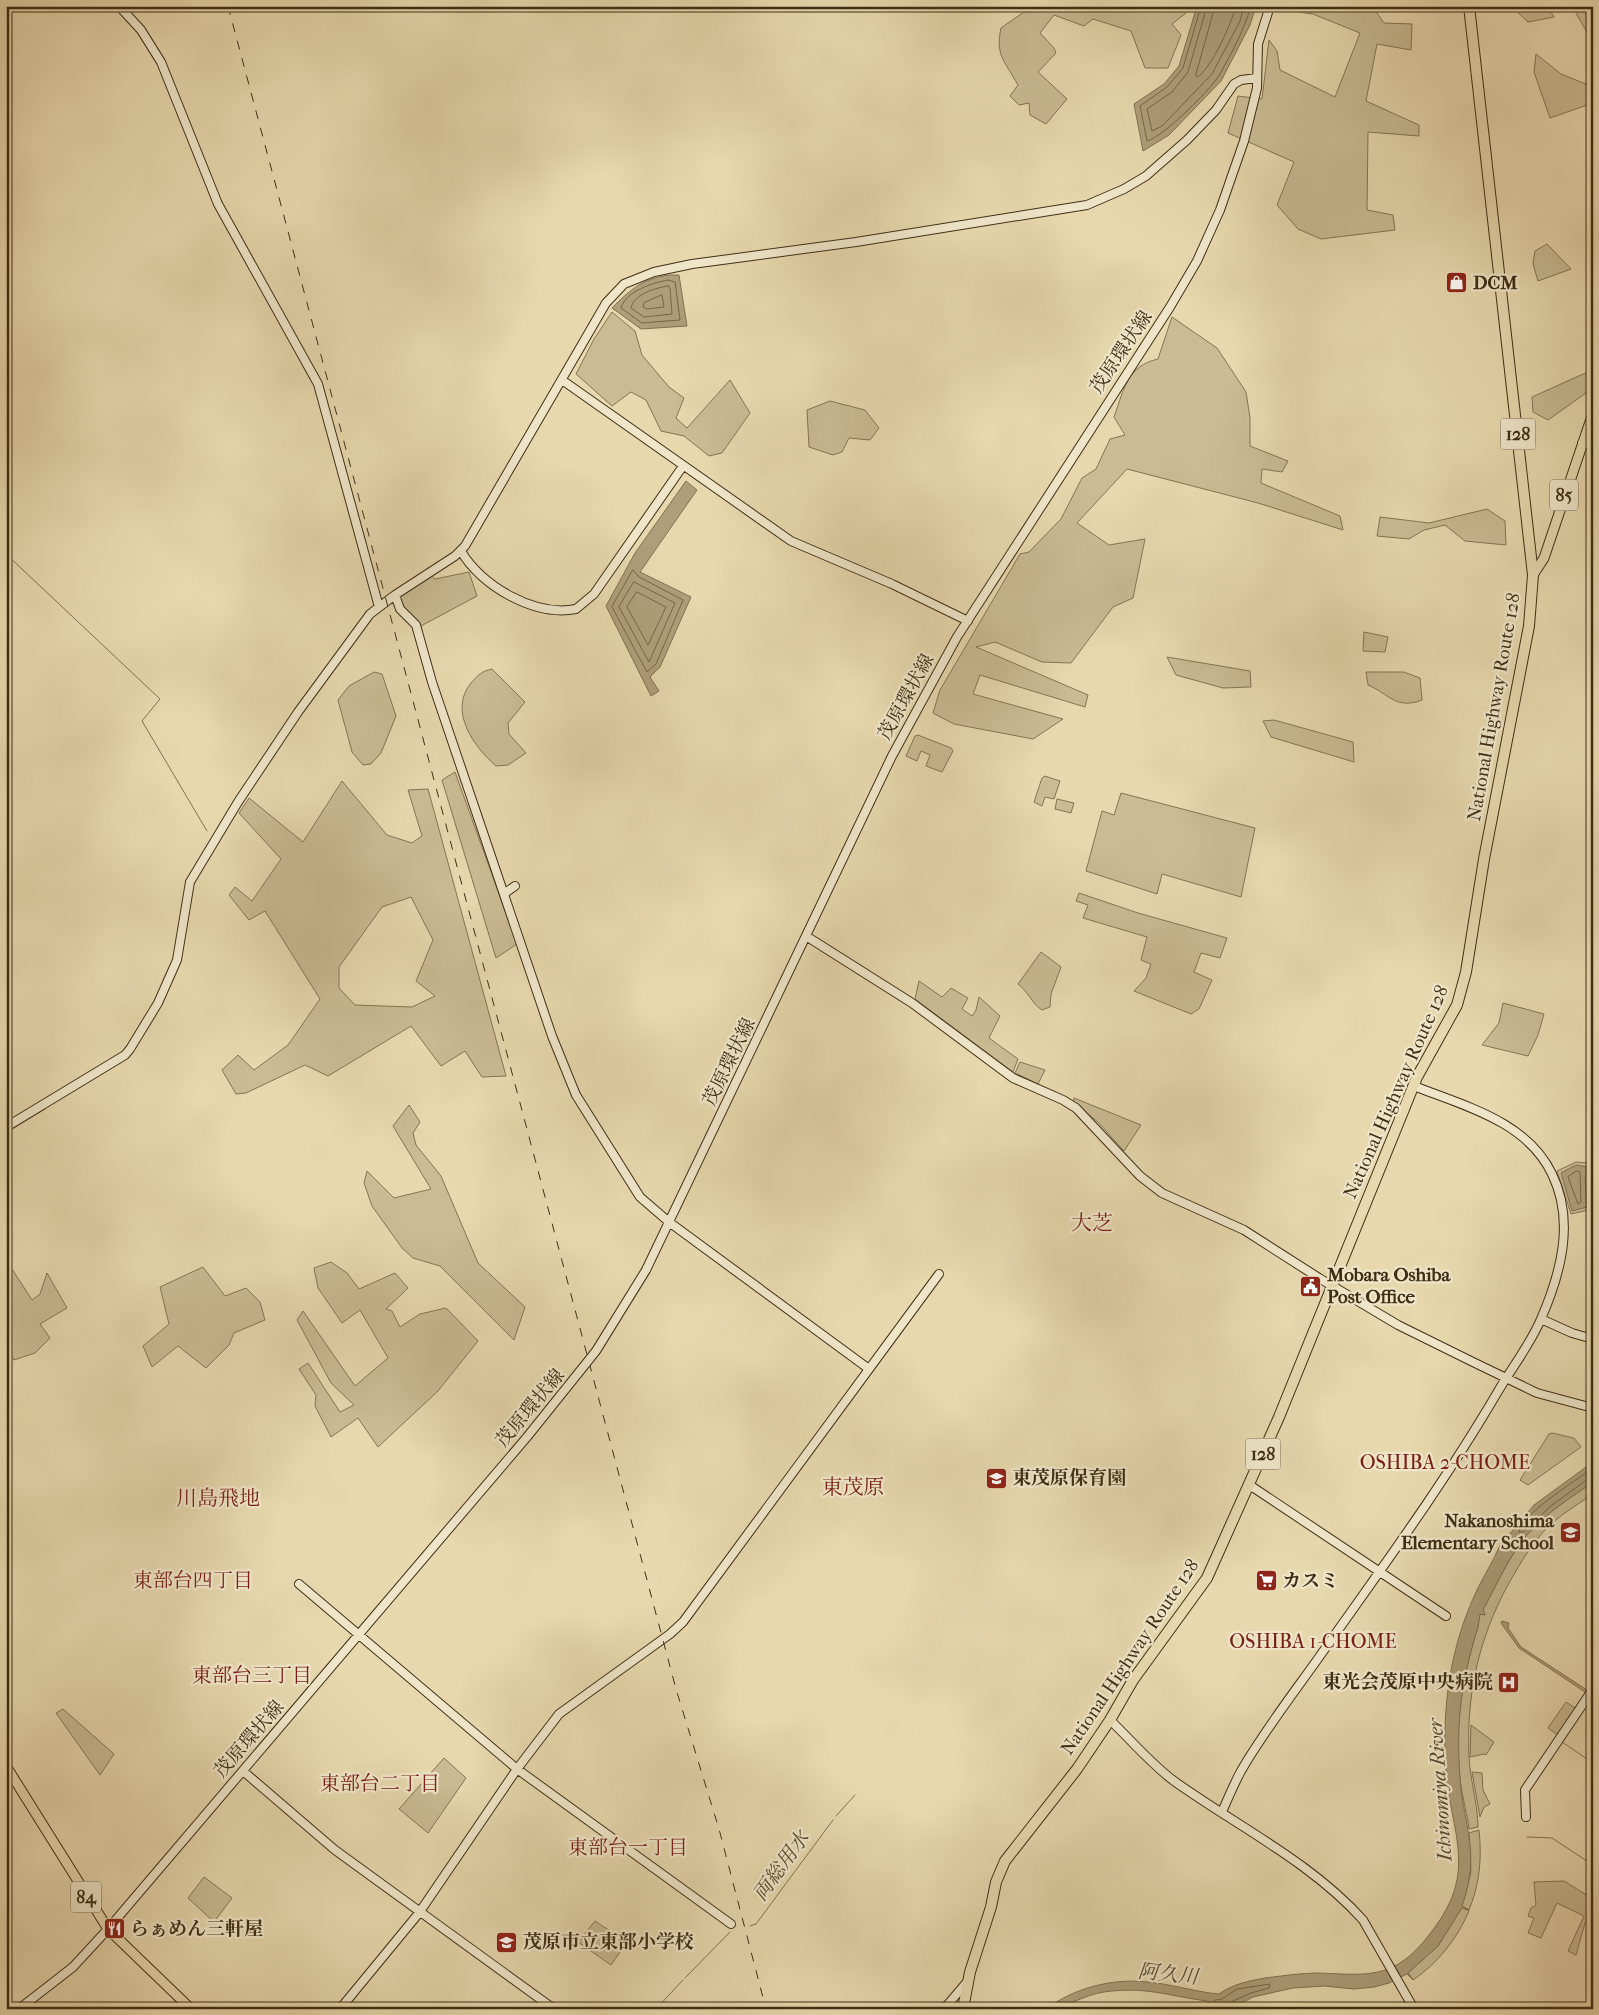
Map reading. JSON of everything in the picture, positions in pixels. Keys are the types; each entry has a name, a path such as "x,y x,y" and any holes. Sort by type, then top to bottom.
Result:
{"highway":[{"name":"National Highway Route 128","path":"963,2009 967,1982 991,1908 996,1882 1005,1861 1077,1769 1110,1720 1133,1680 1207,1578 1249,1487 1414,1086 1449,1024 1457,1005 1466,972 1484,859 1529,626 1533,575 1469,6"}],"main road":[{"name":"85","path":"1533,575 1544,558 1593,414"},
{"name":"84","path":"6,1766 108,1929 190,2009"}],"street":[{"path":"119,6 141,30 161,62 218,204 318,384 379,607"},
{"name":"茂原環状線","path":"19,2009 73,1968 108,1929 527,1437 596,1350 646,1270 892,756 968,621 1170,307 1196,260 1220,210 1244,141 1257,88 1258,44 1270,6"},
{"path":"6,1127 125,1055 130,1049 158,1003 177,960 190,882 238,802 312,690 364,620 395,595 461,551 470,540 611,296 624,284 636,278 692,264 856,242 1087,205 1124,189 1146,176 1187,140 1216,110 1234,84 1241,80 1257,78"},
{"path":"562,380 798,545 892,584 968,621"},
{"path":"1582,443 1593,446"},
{"path":"461,551 486,581 516,599 538,607 576,609 594,594 683,466"},
{"path":"395,595 400,609 416,626 432,682 552,1036 576,1095 640,1197 669,1222 869,1369"},
{"path":"505,893 514,886"},
{"path":"806,936 912,1003 1013,1078 1063,1100 1076,1108 1140,1176 1162,1194 1244,1230 1398,1325 1537,1393 1593,1408"},
{"path":"1222,1812 1250,1757 1433,1496 1506,1378 1541,1319 1562,1253 1565,1236 1561,1195 1552,1173 1530,1144 1502,1122 1414,1086"},
{"path":"340,2009 419,1912 517,1770 565,1708 670,1634 683,1622 939,1274"},
{"path":"1541,1319 1572,1333 1593,1339"},
{"path":"1249,1487 1254,1488 1446,1616"},
{"path":"299,1584 517,1770 730,1924"},
{"path":"1526,1817 1525,1790 1593,1689"},
{"path":"1110,1720 1172,1780 1222,1812 1335,1892 1364,1920 1401,1989 1414,2009"},
{"path":"243,1771 335,1850 554,2009"},
{"path":"944,2009 967,1982"}],"shaded area":[{"path":"1039,6 1188,6 1186,13 1172,24 1181,35 1168,68 1145,68 1131,31 1093,19 1084,26 1054,15 1040,33 1054,48 1056,53 1038,72 1067,99 1046,124 1030,115 1029,103 1019,105 1010,96 1018,85 1002,58 999,45 1001,28 1024,12 1037,12"},
{"path":"1284,6 1372,6 1384,23 1412,24 1411,50 1377,44 1366,101 1419,125 1419,136 1368,132 1367,210 1393,215 1395,230 1321,239 1298,229 1277,205 1294,162 1228,133 1238,96 1262,99 1269,40 1277,51 1280,70 1335,97 1360,33 1313,14 1284,10"},
{"path":"1511,6 1547,6 1554,17 1528,22"},
{"path":"1572,6 1593,6 1593,43"},
{"path":"1536,54 1561,74 1593,87 1593,103 1550,118 1534,72"},
{"path":"1547,244 1571,269 1538,281 1533,264 1535,251"},
{"path":"612,312 635,331 642,355 669,387 684,398 676,418 687,428 730,380 750,413 722,453 709,456 684,436 661,431 646,400 631,392 612,406 576,374 594,339"},
{"path":"1172,317 1217,348 1246,392 1250,418 1250,446 1288,461 1282,472 1262,469 1261,483 1340,516 1343,530 1258,503 1127,469 1077,523 1109,545 1145,539 1133,598 1113,607 1071,663 1042,662 995,642 976,647 1088,695 1085,707 980,675 973,694 1063,719 1033,739 954,724 933,713 940,690 1020,554 1029,552 1061,519 1082,478 1096,469 1110,439 1125,435 1114,417 1124,388 1139,367 1158,359"},
{"path":"1590,371 1593,388 1548,420 1533,412 1532,397"},
{"path":"830,401 865,410 879,428 870,440 849,438 842,452 833,455 809,447 807,410"},
{"path":"1487,509 1505,521 1506,545 1465,541 1445,525 1424,530 1409,539 1377,536 1380,517 1429,523"},
{"path":"469,572 477,596 421,626 407,615 398,601 399,596 431,575 435,579"},
{"path":"1364,632 1388,637 1385,652 1363,651"},
{"path":"1167,657 1250,671 1251,687 1223,688 1176,675"},
{"path":"492,669 525,702 508,723 509,734 526,753 508,765 496,766 488,758 472,739 463,717 462,705 471,683 480,674"},
{"path":"374,672 382,674 396,716 381,753 371,764 363,765 352,752 338,700 349,686"},
{"path":"1366,672 1404,672 1420,678 1422,700 1406,703 1393,700 1368,685"},
{"path":"1274,720 1353,742 1354,762 1271,737 1263,721"},
{"path":"918,735 951,748 953,751 942,772 926,766 930,755 921,751 917,761 906,756 915,736"},
{"path":"455,772 517,944 496,958 442,780"},
{"path":"1045,776 1060,781 1054,799 1045,797 1042,806 1034,802 1042,778"},
{"path":"342,781 387,835 412,843 422,836 408,790 428,789 506,1076 482,1077 465,1051 441,1066 411,1026 328,1076 305,1065 246,1093 236,1094 222,1070 238,1055 254,1070 288,1045 320,999 265,911 249,920 229,895 235,887 252,901 281,859 239,813 249,798 303,842","holes":["411,897 433,940 416,981 435,996 412,1007 355,1005 339,988 339,967 382,907"]},
{"path":"1121,793 1255,828 1241,897 1162,874 1157,894 1086,871 1102,811 1114,815"},
{"path":"1057,799 1074,803 1071,813 1055,809"},
{"path":"1079,893 1138,913 1227,938 1220,958 1201,953 1194,972 1212,980 1199,1009 1191,1014 1134,991 1146,978 1151,964 1141,960 1147,937 1083,918 1088,905 1076,901"},
{"path":"1041,952 1061,967 1051,994 1050,1007 1042,1010 1018,984"},
{"path":"919,981 942,997 951,988 968,998 962,1009 972,1016 976,1010 979,997 1000,1016 989,1038 1018,1059 1013,1072 915,999"},
{"path":"1503,1003 1544,1014 1538,1035 1528,1056 1482,1045 1499,1023"},
{"path":"1020,1062 1045,1070 1038,1084 1015,1073"},
{"path":"1074,1098 1141,1125 1124,1151 1098,1122 1073,1102"},
{"path":"409,1105 420,1122 413,1133 416,1145 441,1176 478,1263 525,1307 514,1340 440,1266 413,1258 402,1248 372,1206 364,1183 367,1171 394,1198 431,1189 393,1126"},
{"path":"1576,1162 1591,1163 1593,1209 1571,1214 1557,1171"},
{"path":"331,1262 347,1273 359,1289 395,1273 408,1288 386,1309 392,1311 400,1327 420,1314 446,1308 478,1341 438,1391 378,1447 358,1418 331,1437 315,1406 316,1395 299,1369 308,1363 340,1412 354,1405 331,1383 297,1320 303,1311 355,1386 388,1358 360,1310 342,1323 318,1288 314,1268"},
{"path":"203,1267 225,1296 246,1288 260,1302 265,1320 234,1333 229,1345 206,1368 178,1346 152,1367 143,1346 169,1324 160,1287"},
{"path":"12,1269 32,1300 40,1294 47,1273 67,1308 40,1324 50,1338 35,1353 14,1360 6,1344 6,1275"},
{"path":"1549,1434 1574,1438 1581,1447 1528,1485 1520,1480"},
{"path":"1593,1482 1593,1494 1549,1526 1529,1550 1504,1593 1485,1637 1473,1683 1470,1707 1469,1756 1478,1827 1469,1829 1460,1780 1458,1740 1463,1684 1480,1614 1485,1615 1483,1610 1512,1556 1526,1536 1562,1503"},
{"path":"1566,1702 1577,1709 1559,1736 1548,1728"},
{"path":"63,1709 114,1754 100,1775 56,1713"},
{"path":"1471,1725 1494,1742 1486,1755 1470,1757"},
{"path":"444,1758 466,1778 428,1833 399,1809"},
{"path":"1472,1772 1482,1773 1483,1790 1490,1804 1484,1807 1480,1817"},
{"path":"1479,1830 1479,1870 1476,1890 1469,1910 1462,1906 1471,1872 1469,1833"},
{"path":"204,1877 232,1898 214,1922 188,1898"},
{"path":"1564,1881 1593,1899 1593,1920 1585,1923 1576,1955 1568,1951 1584,1916 1557,1903 1541,1938 1528,1933 1534,1918 1528,1916 1531,1908 1536,1905 1534,1882"},
{"path":"1462,1907 1469,1911 1453,1941 1431,1966 1413,1980 1408,1973 1438,1946"},
{"path":"595,1921 627,1942 611,1965 578,1942"}],"water":[{"path":"1197,6 1256,6 1250,25 1221,81 1169,135 1143,151 1134,104 1164,84 1179,66"},
{"path":"668,275 679,275 687,326 641,329 612,308 637,286"},
{"path":"686,481 697,490 640,572 691,597 660,667 650,677 659,691 651,696 606,606 635,553"},
{"path":"1576,1165 1587,1167 1585,1176 1587,1207 1572,1211 1561,1173"},
{"path":"1593,1462 1593,1482 1562,1503 1526,1536 1512,1556 1483,1610 1485,1615 1480,1614 1467,1666 1459,1720 1460,1778 1471,1855 1468,1887 1462,1906 1469,1910 1462,1908 1438,1946 1408,1973 1413,1980 1407,1974 1389,1983 1374,1987 1354,1989 1324,1986 1293,1988 1253,1997 1230,2009 1206,2009 1209,2003 1207,2001 1157,1992 1119,1990 1096,1994 1060,2007 1046,2009 1069,1995 1107,1983 1134,1981 1157,1983 1219,1994 1235,1985 1265,1978 1318,1973 1366,1974 1380,1972 1404,1960 1416,1950 1443,1915 1452,1897 1457,1880 1459,1863 1455,1827 1447,1785 1440,1785 1447,1784 1445,1737 1448,1691 1457,1645 1464,1623 1479,1586 1501,1543 1503,1544 1507,1538 1504,1534 1508,1536 1534,1505"},
{"path":"1502,1621 1509,1623 1508,1628 1521,1647 1587,1690 1585,1692 1519,1648 1501,1623"}],"waterway":[{"path":"6,554 160,699 142,721 207,831"},
{"path":"6,1133 45,1109"},
{"path":"1562,1742 1593,1763"},
{"name":"両総用水","path":"836,1816 855,1795"},
{"name":"両総用水","path":"750,1926 756,1924 833,1820"},
{"path":"1527,1837 1552,1838 1593,1865"},
{"name":"両総用水","path":"685,1978 730,1932"},
{"name":"両総用水","path":"656,2009 683,1980"}],"railway":[{"path":"228,6 676,1689 719,1829 766,2009"}],"place":[{"name":"DCM","path":"1457,283"},
{"name":"Mobara Oshiba Post Office","path":"1311,1286"},
{"name":"東茂原保育園","path":"996,1478"},
{"name":"Nakanoshima Elementary School","path":"1570,1532"},
{"name":"カスミ","path":"1266,1581"},
{"name":"東光会茂原中央病院","path":"1509,1682"},
{"name":"らぁめん三軒屋","path":"114,1929"},
{"name":"茂原市立東部小学校","path":"507,1942"}],"district":[{"name":"大芝","path":"1092,1223"},
{"name":"OSHIBA 2-CHOME","path":"1445,1462"},
{"name":"東茂原","path":"853,1487"},
{"name":"川島飛地","path":"218,1498"},
{"name":"東部台四丁目","path":"193,1580"},
{"name":"OSHIBA 1-CHOME","path":"1313,1641"},
{"name":"東部台三丁目","path":"252,1675"},
{"name":"東部台二丁目","path":"380,1783"},
{"name":"東部台一丁目","path":"628,1847"}],"water label":[{"name":"Ichinomiya River","path":"1440,1790"},
{"name":"阿久川","path":"1168,1974"}]}
